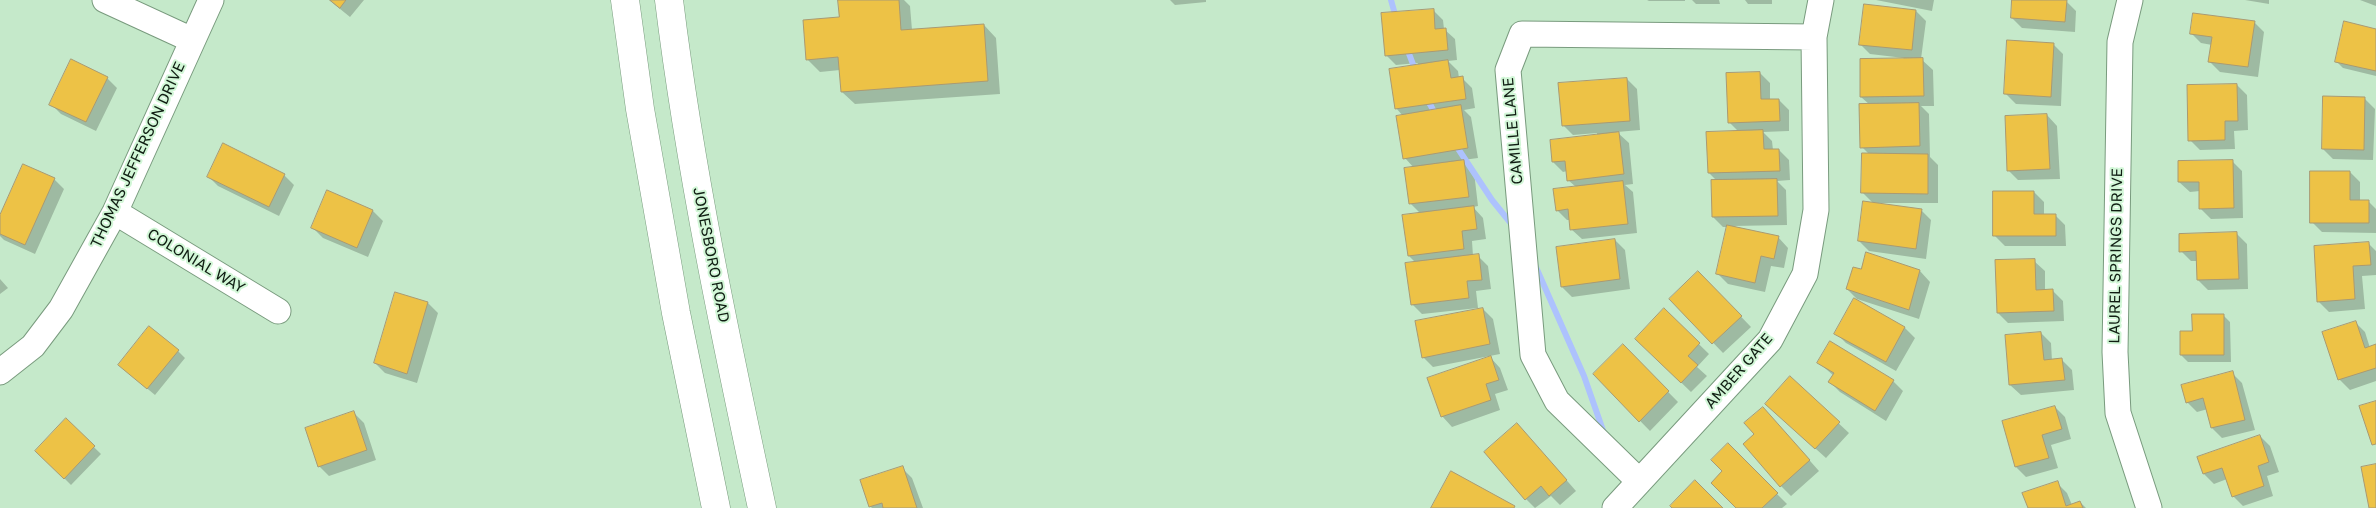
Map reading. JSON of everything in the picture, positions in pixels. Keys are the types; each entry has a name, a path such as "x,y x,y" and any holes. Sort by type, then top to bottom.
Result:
{"main road":[{"path":"625,0 640,109 676,313 716,508"},
{"name":"JONESBORO ROAD","path":"669,0 675,48 700,194 762,508"}],"street":[{"path":"105,0 192,40"},
{"name":"THOMAS JEFFERSON DRIVE","path":"0,372 33,346 62,309 114,212 211,0"},
{"name":"AMBER GATE","path":"1615,508 1770,340 1805,274 1816,210 1814,37 1821,0"},
{"name":"LAUREL SPRINGS DRIVE","path":"2130,0 2120,42 2115,352 2118,413 2149,508"},
{"name":"CAMILLE LANE","path":"1639,481 1556,401 1533,355 1508,70 1522,34 1814,37"},
{"name":"COLONIAL WAY","path":"114,212 278,311"}],"building":[{"path":"330,0 346,0 340,8"},
{"path":"838,0 899,0 901,30 984,24 988,81 841,92 838,57 806,60 803,20 839,17"},
{"path":"2012,0 2067,0 2065,22 2011,18"},
{"path":"1864,4 1916,10 1912,50 1859,45"},
{"path":"1434,9 1435,29 1446,28 1448,50 1385,56 1381,13"},
{"path":"2193,13 2255,21 2248,67 2208,62 2212,37 2190,34"},
{"path":"2344,21 2376,29 2376,71 2335,62"},
{"path":"2007,40 2054,43 2051,97 2004,94"},
{"path":"1923,58 1924,96 1860,97 1860,59"},
{"path":"71,59 108,77 86,122 49,105"},
{"path":"1448,60 1451,78 1463,76 1466,99 1395,109 1389,69"},
{"path":"1760,72 1761,99 1779,99 1780,121 1728,123 1726,73"},
{"path":"1627,78 1630,121 1562,126 1558,83"},
{"path":"2237,84 2238,121 2225,121 2225,140 2188,141 2187,85"},
{"path":"2323,96 2365,97 2364,150 2322,149"},
{"path":"1919,103 1920,146 1860,148 1859,104"},
{"path":"1461,105 1468,148 1403,159 1396,116"},
{"path":"2047,114 2050,169 2007,171 2005,116"},
{"path":"1763,130 1764,149 1779,149 1780,171 1708,173 1706,132"},
{"path":"1619,132 1624,174 1567,181 1565,161 1552,162 1550,140"},
{"path":"223,143 285,174 269,207 207,177"},
{"path":"1862,153 1928,154 1928,194 1861,193"},
{"path":"1464,160 1469,197 1409,204 1404,168"},
{"path":"2233,160 2234,208 2199,209 2199,182 2178,182 2178,161"},
{"path":"23,164 55,178 25,245 0,234 0,215"},
{"path":"2310,171 2350,171 2350,200 2369,200 2369,223 2310,223"},
{"path":"1777,179 1778,216 1712,217 1711,180"},
{"path":"1623,181 1628,224 1570,230 1568,209 1556,211 1553,189"},
{"path":"327,190 373,210 357,248 311,228"},
{"path":"1993,191 2034,191 2034,214 2056,214 2056,236 1993,236"},
{"path":"1863,201 1922,209 1916,249 1858,241"},
{"path":"1474,206 1477,229 1462,231 1464,249 1408,256 1402,215"},
{"path":"1727,225 1779,236 1774,259 1761,256 1755,283 1716,274"},
{"path":"2237,232 2239,279 2197,280 2196,251 2179,252 2179,234"},
{"path":"1615,239 1620,279 1561,287 1556,247"},
{"path":"2369,242 2371,265 2353,266 2355,299 2317,302 2314,246"},
{"path":"1866,252 1920,270 1909,310 1846,289 1853,267 1861,269"},
{"path":"1479,254 1482,280 1467,281 1469,298 1411,305 1405,263"},
{"path":"2035,259 2036,290 2053,289 2054,311 1997,313 1995,260"},
{"path":"1698,271 1742,316 1712,344 1669,299"},
{"path":"395,292 428,302 407,374 374,363"},
{"path":"1854,298 1905,327 1886,362 1834,334"},
{"path":"1483,308 1490,344 1422,358 1415,321"},
{"path":"1664,308 1700,343 1688,356 1698,365 1681,383 1635,339"},
{"path":"2192,314 2224,314 2224,355 2180,355 2180,331 2192,331"},
{"path":"2356,321 2365,348 2376,344 2376,368 2338,380 2322,332"},
{"path":"149,326 179,350 147,389 118,365"},
{"path":"2041,332 2044,360 2062,358 2065,380 2009,385 2005,335"},
{"path":"1830,341 1894,380 1875,411 1828,382 1834,373 1817,363"},
{"path":"1623,344 1669,391 1639,422 1593,374"},
{"path":"1491,356 1499,380 1486,384 1491,400 1441,417 1427,378"},
{"path":"2233,371 2245,420 2211,428 2203,398 2186,403 2181,385"},
{"path":"1790,376 1840,422 1815,449 1765,404"},
{"path":"2376,401 2376,444 2372,445 2359,406"},
{"path":"2055,406 2062,429 2042,435 2049,458 2015,467 2002,421"},
{"path":"1763,407 1810,460 1780,487 1743,444 1754,434 1744,423"},
{"path":"354,411 367,450 318,467 305,428"},
{"path":"66,418 95,446 64,479 35,451"},
{"path":"1517,423 1567,480 1549,496 1541,486 1525,500 1484,452"},
{"path":"2260,435 2269,462 2258,466 2264,486 2232,497 2222,468 2203,474 2197,457"},
{"path":"1728,443 1778,493 1762,508 1736,508 1711,483 1722,471 1711,460"},
{"path":"2376,464 2376,508 2369,508 2361,467"},
{"path":"903,466 917,508 883,508 882,503 869,507 860,480"},
{"path":"1451,471 1515,506 1514,508 1431,508"},
{"path":"1695,480 1723,508 1672,508 1670,506"},
{"path":"2058,481 2066,506 2080,501 2083,508 2028,508 2022,493"}],"waterway":[{"path":"1391,0 1396,18"},
{"path":"1406,46 1416,72"},
{"path":"1426,97 1437,117"},
{"path":"1455,144 1492,200 1513,226"},
{"path":"1535,265 1584,376 1605,436"}]}
